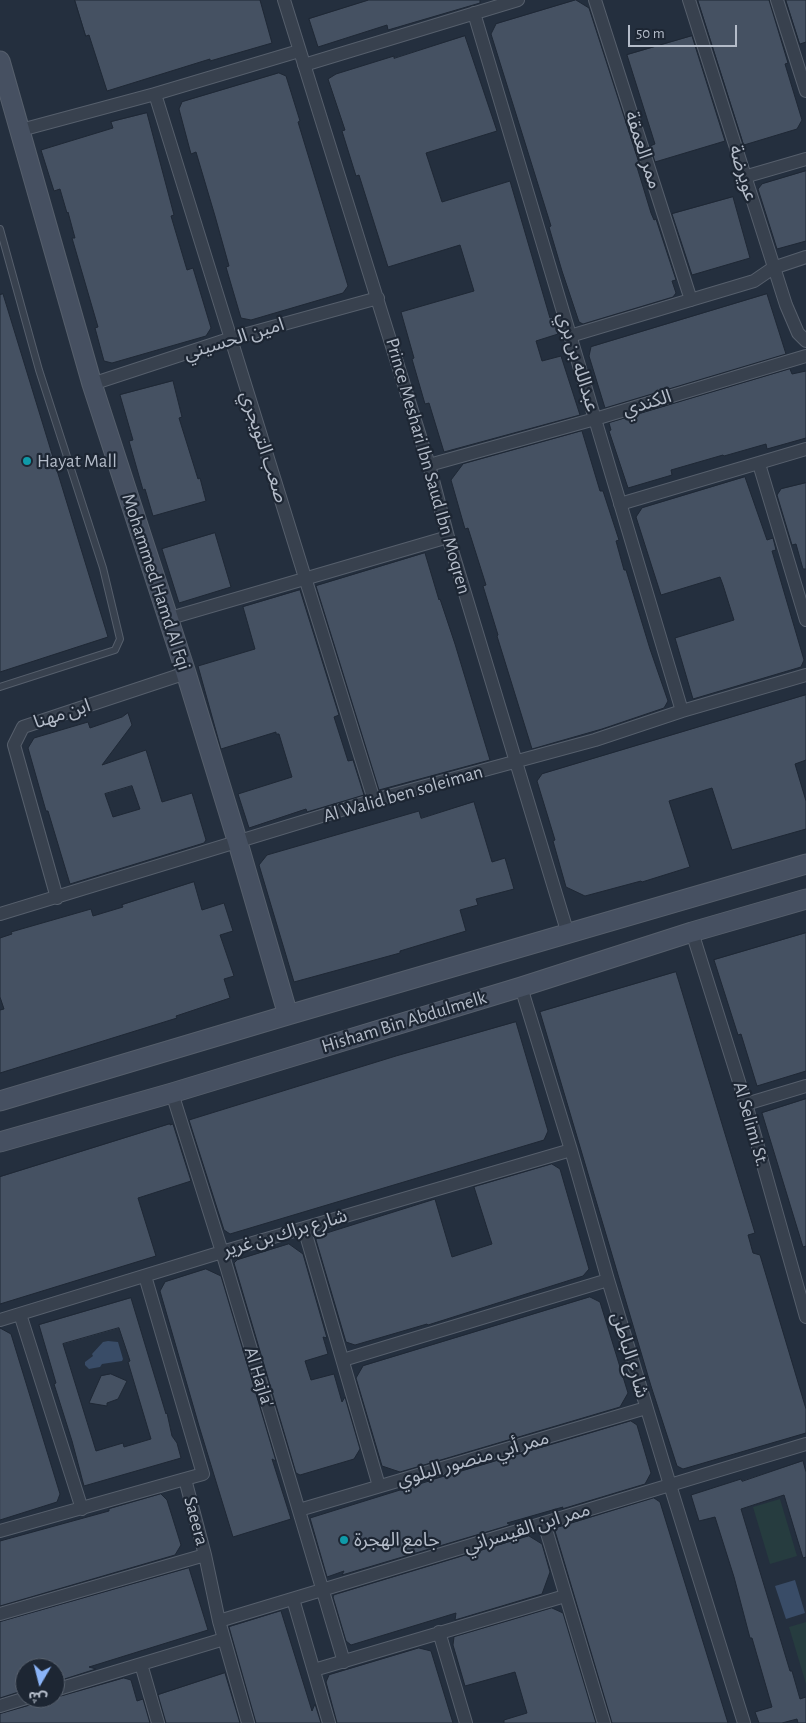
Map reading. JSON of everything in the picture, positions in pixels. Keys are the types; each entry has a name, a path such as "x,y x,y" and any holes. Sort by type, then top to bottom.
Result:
{"street":[{"name":"Prince Meshari Ibn Saud Ibn Moqren","path":"284,0 429,465 448,537 568,934"},
{"path":"304,66 518,0"},
{"name":"ممر العمقة","path":"595,0 691,300"},
{"name":"عويرضة","path":"688,0 773,268 798,333 806,341"},
{"path":"777,0 806,91"},
{"name":"عبدالله بن بري","path":"474,13 682,711"},
{"path":"21,130 155,94 299,51"},
{"name":"Mohammed Hamd Al Fqi","path":"0,61 92,384 186,674 238,842 288,1015"},
{"name":"صعب التويجري","path":"155,94 229,339 374,800"},
{"path":"744,178 806,159"},
{"path":"570,336 754,281 773,268 806,257"},
{"name":"امين الحسيني","path":"92,384 229,339 378,298"},
{"name":"الكندي","path":"429,465 595,419 806,356"},
{"path":"620,504 759,464 806,448"},
{"path":"759,464 806,620"},
{"path":"167,619 448,537"},
{"name":"ابن مهنا","path":"57,898 14,745 22,727 186,674"},
{"name":"Al Walid ben soleiman","path":"0,914 374,800 595,740 682,711 806,674"},
{"name":"Hisham Bin Abdulmelk","path":"0,1101 806,864"},
{"name":"Hisham Bin Abdulmelk","path":"0,1142 172,1093 692,932 806,899"},
{"name":"Al Selimi St.","path":"692,932 746,1104 806,1318"},
{"name":"شارع الباطن","path":"521,986 646,1408 744,1723"},
{"path":"746,1104 806,1086"},
{"name":"Al Hajla'","path":"172,1093 222,1252 344,1662"},
{"name":"شارع براك بن غرير","path":"0,1320 222,1252 571,1150"},
{"path":"304,1228 380,1486"},
{"name":"Saeera","path":"145,1276 203,1474 185,1479 205,1555 219,1621 248,1723"},
{"path":"343,1360 608,1280"},
{"path":"20,1314 82,1509"},
{"name":"ممر أبي منصور البلوي","path":"299,1510 646,1408"},
{"name":"ممر ابن القيسراني","path":"219,1621 806,1444"},
{"path":"0,1531 185,1479"},
{"path":"544,1523 604,1723"},
{"path":"0,1614 205,1555"},
{"path":"314,1670 565,1596"},
{"path":"294,1599 329,1723"},
{"path":"439,1632 466,1723"},
{"path":"65,1687 224,1638"},
{"path":"141,1664 158,1723"},
{"path":"0,1706 15,1701"}],"lane":[{"path":"0,229 3,249 38,370 103,568 120,639 114,650 0,688"}],"green space":[{"path":"780,1499 797,1556 770,1564 753,1507"},
{"path":"806,1622 806,1684 789,1627"}],"water":[{"path":"103,1342 118,1342 122,1361 102,1364 100,1367 89,1369 85,1362 93,1356 92,1354"},
{"path":"795,1580 805,1613 786,1619 775,1586"}],"building":[{"path":"75,0 260,0 272,43 210,61 210,59 107,91 89,35 86,36"},
{"path":"369,0 480,0 480,3 388,30 387,25 318,47 309,19"},
{"path":"576,0 589,8 640,166 637,167 651,213 654,220 656,219 676,280 672,281 676,293 673,297 583,324 579,322 562,271 549,227 551,226 491,34 496,24"},
{"path":"698,0 769,0 788,63 785,64 802,120 797,129 744,145"},
{"path":"786,0 806,0 806,42 800,44"},
{"path":"465,36 497,131 426,153 442,202 510,181 550,318 552,317 558,334 536,341 542,361 561,356 580,415 444,452 429,403 425,404 401,312 474,291 460,245 388,267 359,175 356,176 342,131 345,130 328,79 336,74"},
{"path":"692,36 725,141 655,162 650,146 655,144 627,55"},
{"path":"279,73 286,76 300,121 298,122 348,286 343,293 251,320 241,318 226,267 229,266 215,216 196,152 191,154 179,109 182,102"},
{"path":"147,113 174,215 171,216 187,270 193,268 211,328 206,336 112,363 104,361 95,328 98,327 72,238 75,238 68,212 60,189 54,191 41,150 113,128 111,122"},
{"path":"806,171 806,241 777,249 758,189 762,184"},
{"path":"733,197 750,258 692,275 672,214"},
{"name":"Hayat Mall","path":"3,294 108,637 0,672 0,295"},
{"path":"767,294 786,354 605,408 589,356 591,347"},
{"path":"790,369 792,374 806,371 806,438 767,449 766,444 723,455 671,470 672,475 628,488 609,431 611,430 609,423"},
{"path":"173,381 182,417 179,418 206,501 153,516 145,489 143,490 129,441 133,440 120,395"},
{"path":"582,431 600,491 603,491 619,540 616,541 624,570 626,570 668,701 664,708 602,729 532,749 497,636 483,586 486,585 468,528 465,529 451,480 463,464"},
{"path":"745,477 767,540 773,538 776,550 772,551 804,660 801,667 693,699 675,638 734,620 720,577 661,595 636,517 642,508"},
{"path":"806,483 806,569 803,569 796,544 792,545 777,495 781,489"},
{"path":"215,533 231,587 179,603 162,549"},
{"path":"425,553 490,760 379,790 316,586"},
{"path":"300,590 339,715 334,717 348,761 353,760 364,795 307,812 306,809 249,828 238,794 292,777 279,734 276,734 276,732 221,749 198,666 255,649 243,607"},
{"path":"806,695 806,760 795,764 806,801 806,829 732,850 712,788 669,801 690,867 642,882 585,896 566,887 553,841 555,840 537,781 542,774"},
{"path":"128,713 132,725 102,765 146,750 162,802 192,793 206,840 204,843 70,884 28,748 34,738 88,722 90,728 122,717","holes":["132,786 140,809 113,817 105,794"]},
{"path":"474,802 492,862 505,858 514,889 476,899 478,905 460,910 466,931 400,951 400,953 294,982 259,865 267,855 419,811 421,818"},
{"path":"194,882 202,910 224,903 233,931 220,935 234,976 224,979 230,998 176,1016 177,1018 0,1073 0,1010 4,1009 0,997 0,938 12,934 11,932 91,909 93,916"},
{"path":"806,933 806,1071 757,1086 741,1034 738,1035 714,960"},
{"path":"676,972 755,1233 748,1235 753,1253 760,1255 806,1409 806,1433 683,1469 677,1466 651,1386 540,1012"},
{"path":"516,1022 548,1131 544,1140 230,1234 224,1230 189,1120 396,1056"},
{"path":"806,1099 806,1246 803,1247 762,1113"},
{"path":"173,1124 191,1181 138,1198 156,1256 0,1304 0,1177"},
{"path":"552,1164 560,1169 589,1269 583,1276 428,1325 355,1345 346,1342 316,1240 317,1236 435,1199 452,1257 492,1244 474,1187"},
{"path":"289,1244 303,1254 327,1338 323,1337 328,1354 305,1361 311,1380 334,1374 342,1402 345,1397 360,1449 354,1459 300,1475 296,1473 234,1263 237,1260"},
{"path":"206,1269 221,1276 276,1461 272,1459 291,1519 233,1537 160,1291 165,1282"},
{"path":"590,1297 600,1302 628,1393 620,1407 400,1472 382,1466 356,1378 363,1366"},
{"path":"131,1298 167,1413 172,1436 177,1443 181,1458 84,1486 39,1325","holes":["119,1328 130,1361 128,1362 151,1439 124,1447 123,1443 96,1451 63,1344"]},
{"path":"0,1328 11,1334 60,1494 57,1502 0,1520"},
{"path":"111,1374 127,1381 118,1399 107,1403 107,1406 89,1403 101,1376"},
{"path":"631,1421 637,1425 651,1473 645,1484 507,1523 510,1525 342,1575 344,1571 327,1577 310,1518"},
{"path":"803,1461 806,1472 806,1557 803,1558 784,1495 741,1509 790,1671 792,1671 800,1699 806,1697 806,1723 798,1723 797,1719 782,1723 759,1723 755,1712 772,1707 752,1638 750,1638 734,1577 715,1517 699,1521 691,1495"},
{"path":"161,1494 167,1500 181,1545 175,1555 0,1606 0,1541 109,1511 109,1509"},
{"path":"654,1498 660,1502 728,1723 612,1723 555,1531 556,1528"},
{"path":"529,1536 542,1544 550,1572 542,1594 455,1620 456,1613 351,1645 346,1641 334,1595"},
{"path":"189,1568 208,1630 89,1667 96,1669 65,1679 65,1658 15,1658 15,1693 0,1698 0,1622"},
{"path":"552,1608 563,1613 596,1723 504,1723 504,1720 527,1713 515,1672 465,1686 453,1645 454,1637"},
{"path":"281,1611 312,1711 315,1704 321,1723 256,1723 229,1627"},
{"path":"419,1648 431,1651 453,1723 337,1723 326,1682 329,1675"},
{"path":"225,1673 240,1723 166,1723 158,1695"},
{"path":"124,1678 131,1680 137,1701 143,1699 150,1723 0,1723 0,1714 21,1708 65,1708 65,1695"}],"place":[{"name":"Hayat Mall","path":"27,461"},
{"name":"جامع الهجرة","path":"344,1540"}]}
